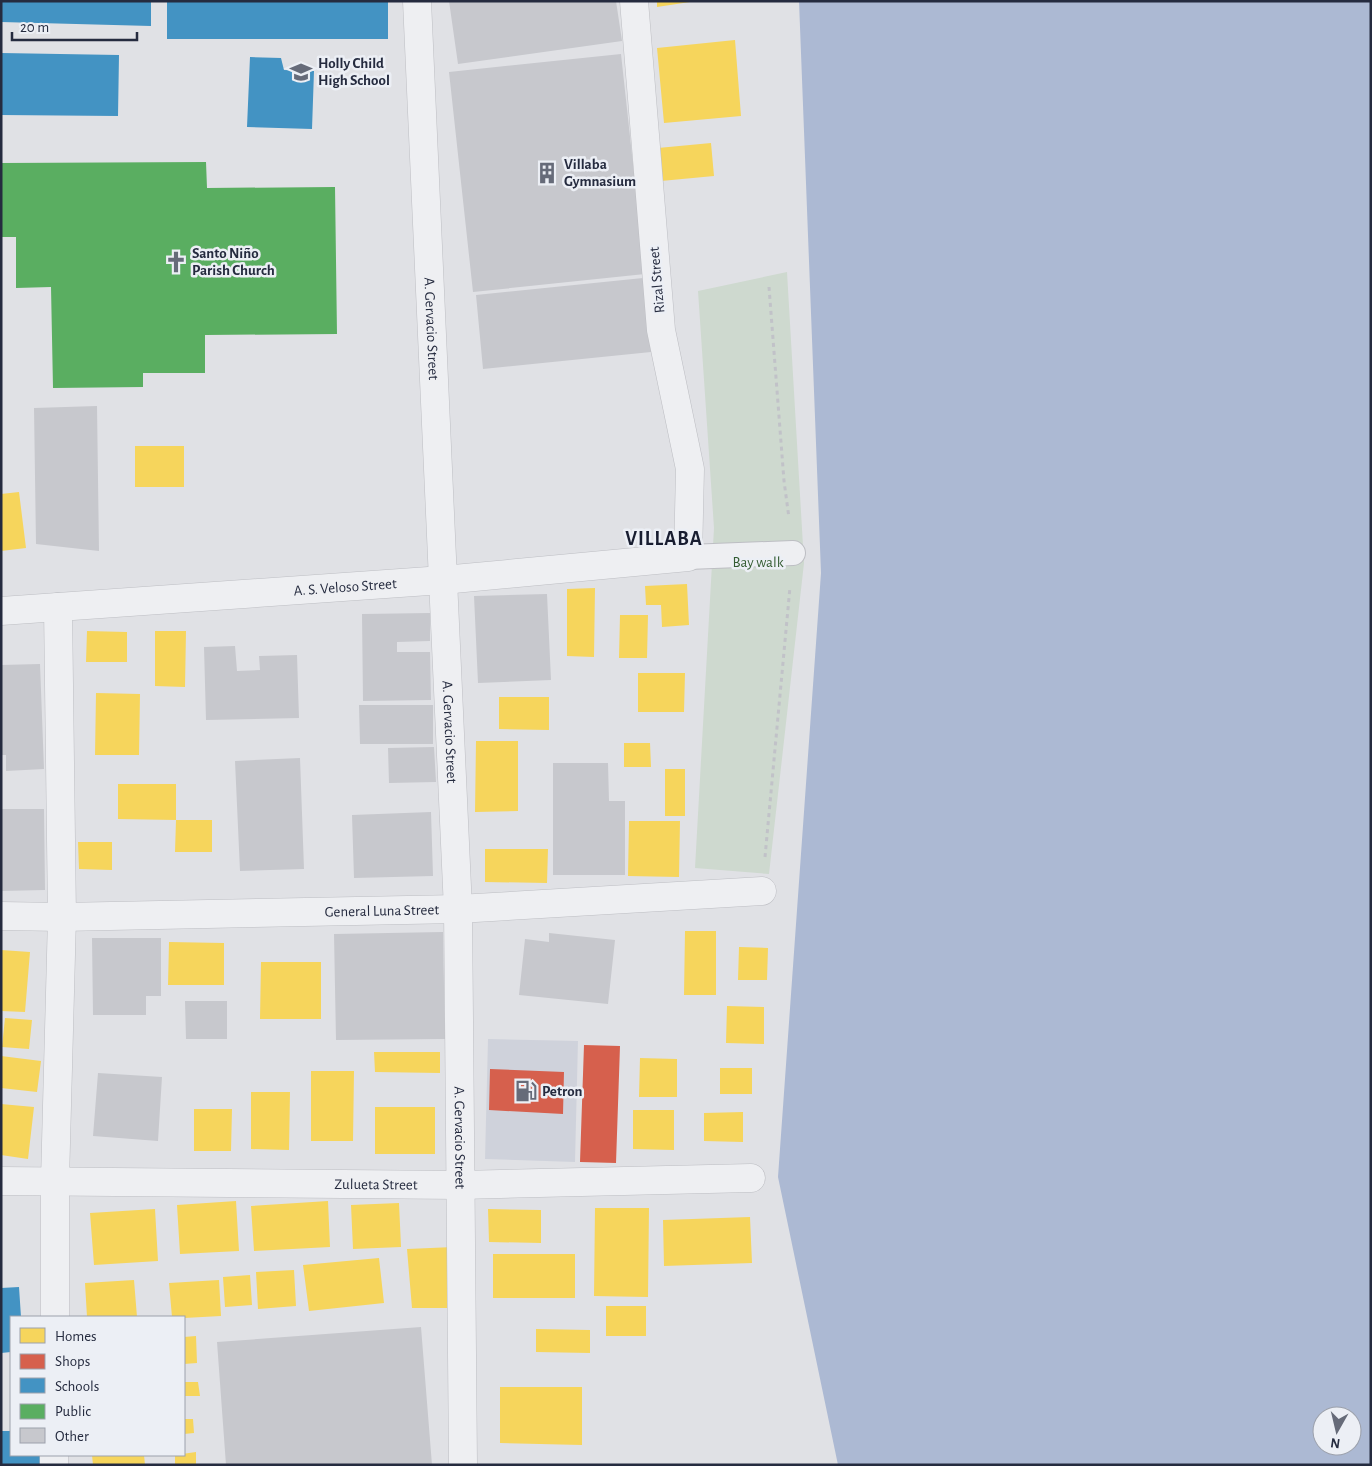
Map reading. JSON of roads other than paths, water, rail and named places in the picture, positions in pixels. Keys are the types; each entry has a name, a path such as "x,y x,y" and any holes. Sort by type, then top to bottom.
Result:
{"street":[{"name":"A. Gervacio Street","path":"417,1 458,909 462,1185 463,1465"},
{"name":"Rizal Street","path":"634,1 661,330 690,469 688,557"},
{"name":"A. S. Veloso Street","path":"1,611 443,580 688,557"},
{"path":"55,1316 62,917 58,607"},
{"name":"General Luna Street","path":"1,916 62,917 458,909 762,891"},
{"name":"Zulueta Street","path":"1,1181 462,1185 751,1178"}],"lane":[{"path":"688,557 793,553"}],"water":[{"path":"799,1 1371,1 1371,1465 838,1465 778,1177 821,573"}],"place":[{"name":"Holly Child High School","path":"301,72"},
{"name":"Villaba Gymnasium","path":"547,173"},
{"name":"Santo Niño Parish Church","path":"176,262"},
{"name":"Petron","path":"526,1091"}],"district":[{"name":"VILLABA","path":"664,539"}],"park label":[{"name":"Bay walk","path":"758,562"}]}
